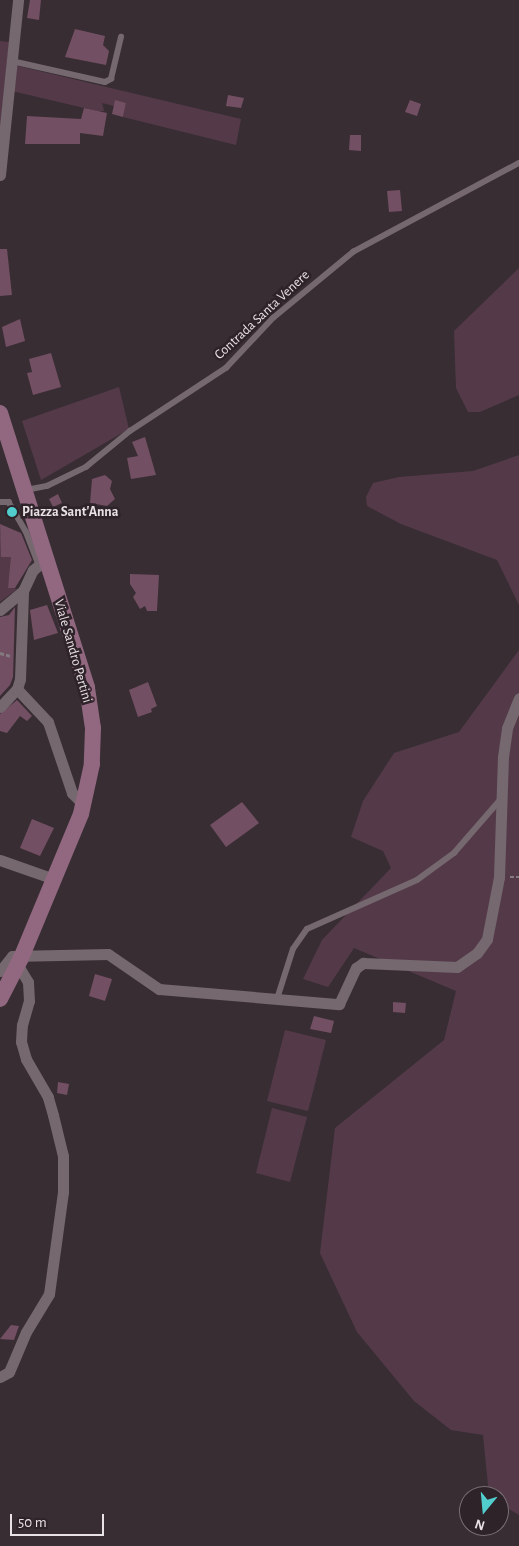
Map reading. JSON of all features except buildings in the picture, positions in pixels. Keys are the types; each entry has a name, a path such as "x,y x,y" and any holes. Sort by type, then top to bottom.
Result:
{"street":[{"path":"0,174 18,0"},
{"name":"Viale Sandro Pertini","path":"0,999 19,961 54,879 83,804 92,764 87,688 42,562 26,490 2,423"},
{"path":"0,610 23,591 42,562"},
{"path":"0,708 17,689 23,591"},
{"path":"17,689 48,722 72,793 83,804"},
{"path":"19,961 108,954 159,989 339,1004 356,968 363,963 457,966 478,953 487,939 499,877 501,798 507,728 519,698"},
{"path":"0,860 54,879"},
{"path":"0,971 12,956 19,961 28,982 29,1001 22,1024 21,1042 26,1059 48,1097 63,1156 63,1192 49,1294 26,1332 13,1365 0,1378"}],"lane":[{"path":"12,61 105,82 111,79 121,38"},
{"name":"Contrada Santa Venere","path":"26,490 47,486 86,467 130,431 226,368 273,318 353,252 519,163"},
{"path":"0,502 9,502 42,562"},
{"path":"277,999 293,949 306,929 417,880 454,853 501,798"}],"shaded area":[{"path":"0,41 9,42 0,133"},
{"path":"14,65 241,119 236,145 123,117 126,103 116,101 114,106 102,103 104,111 97,111 12,91"},
{"path":"519,268 519,395 480,412 468,412 456,388 454,331"},
{"path":"119,387 129,429 41,480 22,421"},
{"path":"519,455 519,605 497,560 401,524 367,506 366,497 373,483 399,477 473,471"},
{"path":"0,535 16,541 2,547 1,557 13,557 8,587 17,589 0,602"},
{"path":"519,650 519,1515 509,1509 509,1486 488,1486 483,1435 451,1430 414,1401 357,1332 320,1253 335,1128 444,1040 456,991 354,948 328,987 303,979 322,940 391,868 383,851 351,837 363,801 394,753 459,732"},
{"path":"285,1030 326,1040 308,1111 267,1101"},
{"path":"272,1108 307,1117 290,1182 256,1173"}],"place":[{"name":"Piazza Sant'Anna","path":"12,512"}]}
